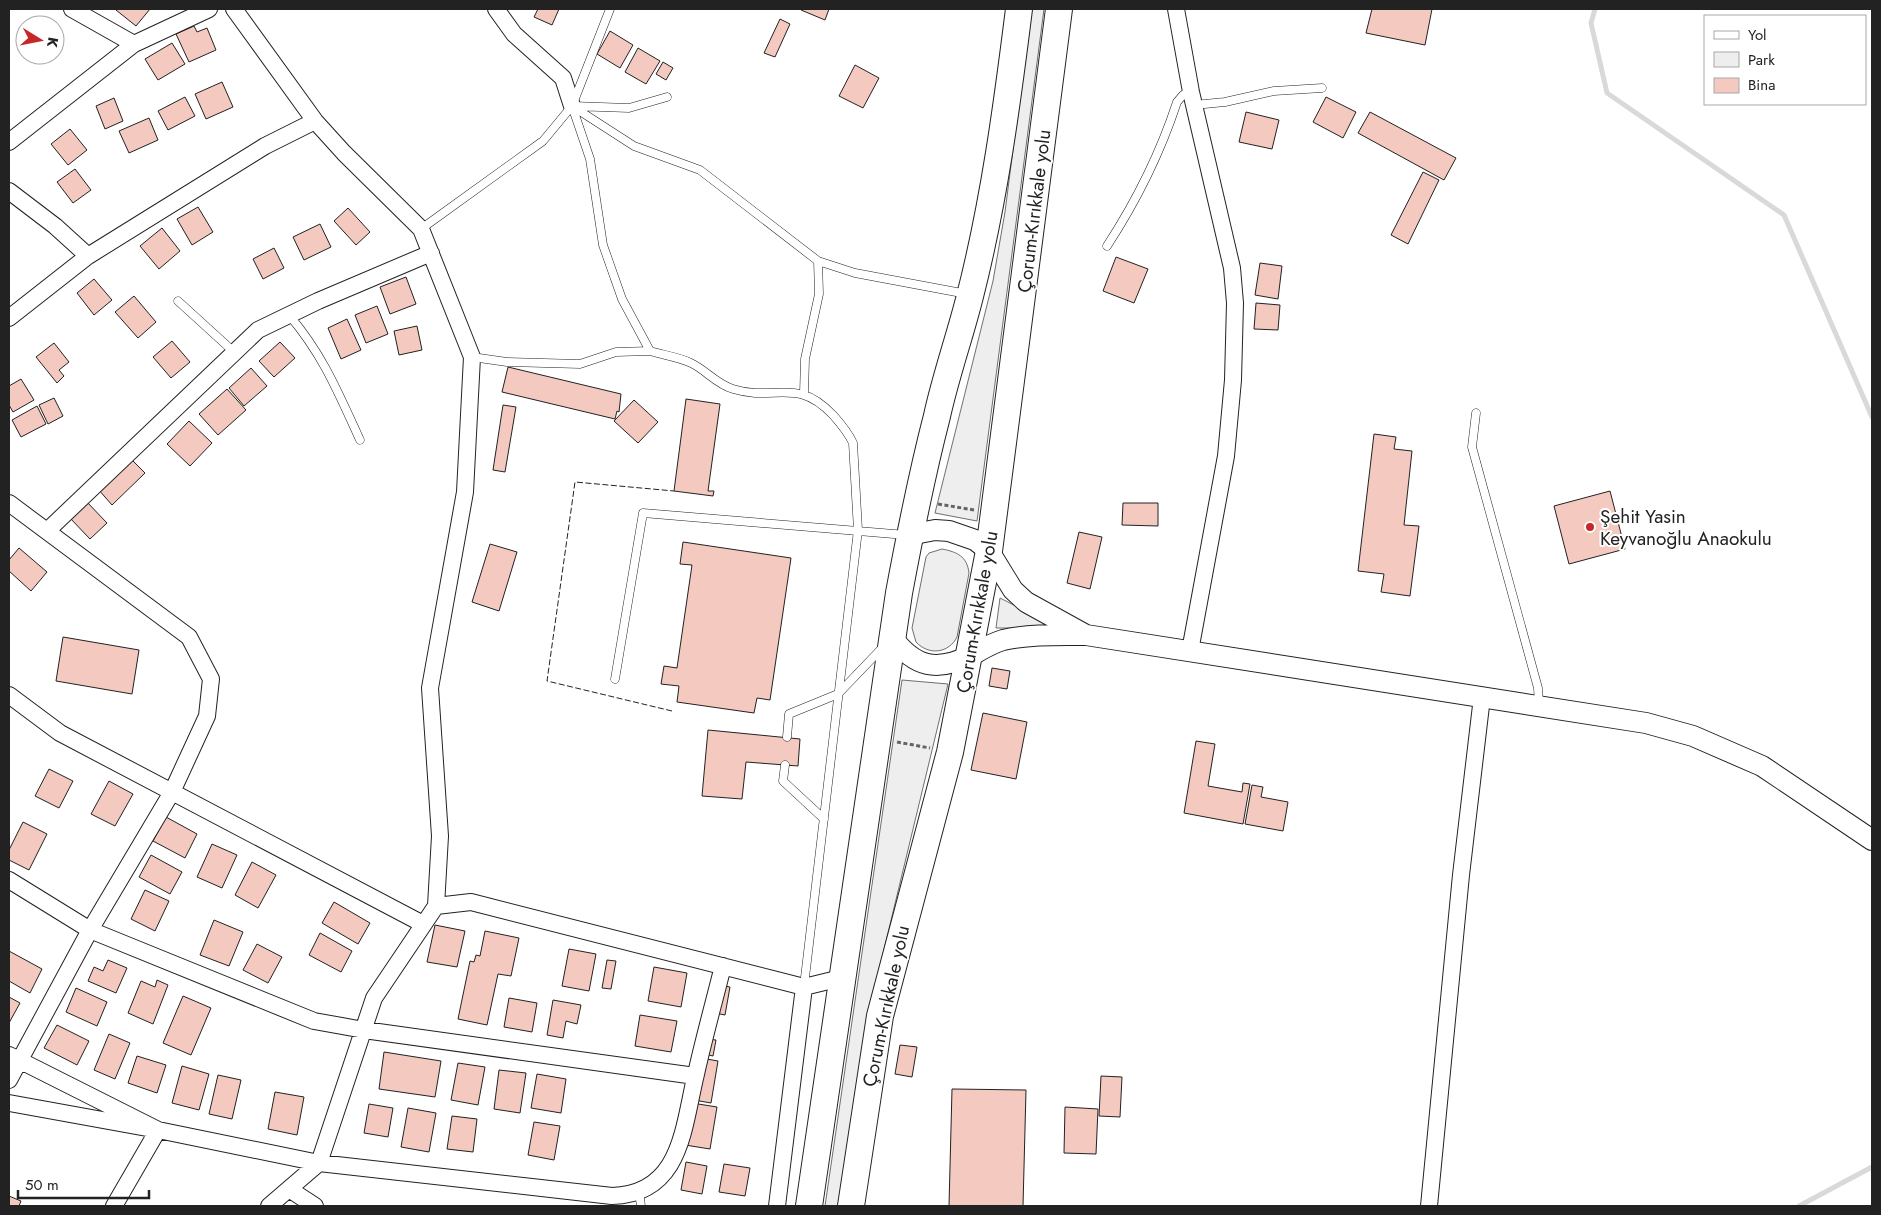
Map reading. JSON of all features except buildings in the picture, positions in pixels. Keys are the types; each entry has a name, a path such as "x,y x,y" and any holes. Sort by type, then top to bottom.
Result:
{"highway":[{"path":"809,1206 841,978 909,536 937,414 970,295 998,156 1019,9"},
{"name":"Çorum-Kırıkkale yolu","path":"851,1206 880,1016 950,752 989,551 1059,9"}],"street":[{"path":"72,9 134,44"},
{"path":"9,142 134,44 209,9"},
{"path":"234,9 315,121 344,153 421,229 472,358 465,492 430,688 440,836 436,906 374,998 319,1163 269,1206"},
{"path":"496,9 514,34 562,78 572,106"},
{"path":"1176,9 1192,98 1232,268 1235,303 1232,389 1226,456 1190,651"},
{"path":"9,318 88,256 265,146 315,121"},
{"path":"9,191 55,226 88,256"},
{"path":"47,531 258,330 288,315 431,253"},
{"path":"9,503 189,637 211,678 207,716 172,792 14,1057 9,1080"},
{"path":"909,536 935,530 950,531 975,540 989,551 1013,590 1026,602 1086,635"},
{"path":"892,637 904,653 914,660 927,664 949,663 969,656 999,641 1021,636 1086,635 1646,723 1693,736 1727,749 1762,766 1872,840"},
{"path":"9,695 60,733 423,924"},
{"path":"1429,1206 1461,874 1482,697"},
{"path":"9,880 90,930 314,1021 364,1030 695,1076"},
{"path":"436,906 471,902 804,987 841,978"},
{"path":"9,1102 319,1163 640,1199 662,1175 679,1150 684,1138 695,1076 723,966"},
{"path":"779,1206 804,987"},
{"path":"14,1057 158,1130"},
{"path":"114,1206 158,1130"},
{"path":"289,1189 315,1206"}],"lane":[{"path":"421,229 543,140 572,106 610,9"},
{"path":"1107,246 1143,187 1161,147 1177,102 1183,95 1225,102 1274,91 1322,88"},
{"path":"572,106 629,108 667,97"},
{"path":"572,106 634,146 700,170 818,261 855,273 970,295"},
{"path":"572,106 590,159 603,244 622,299 650,350"},
{"path":"804,393 805,359 819,294 818,261"},
{"path":"178,301 234,352"},
{"path":"288,315 310,340 331,376 360,440"},
{"path":"472,358 507,362 580,364 616,352 650,350 691,363 713,380 733,390 804,393 823,404 848,432 853,443 858,530 804,987"},
{"path":"1476,413 1472,447 1538,688 1539,705"},
{"path":"615,679 643,513 858,530 909,536"},
{"path":"787,737 789,714 838,694 892,637"},
{"path":"785,765 783,781 824,819"}],"path":[{"path":"877,738 950,752"}],"green space":[{"path":"1031,9 1044,9 977,521 935,513 993,281 1005,212"},
{"path":"942,549 964,559 969,573 957,637 944,649 933,651 916,642 912,628 926,557 929,553"},
{"path":"1000,598 1059,628 996,628"},
{"path":"902,680 948,684 866,1024 839,1206 825,1206"}],"waterway":[{"path":"1595,9 1591,23 1607,93 1784,215 1872,417"},
{"path":"1799,1206 1872,1167"}],"fence":[{"path":"672,711 547,681 575,482 674,491"}],"place":[{"name":"Şehit Yasin Keyvanoğlu Anaokulu","path":"1590,527"}]}
